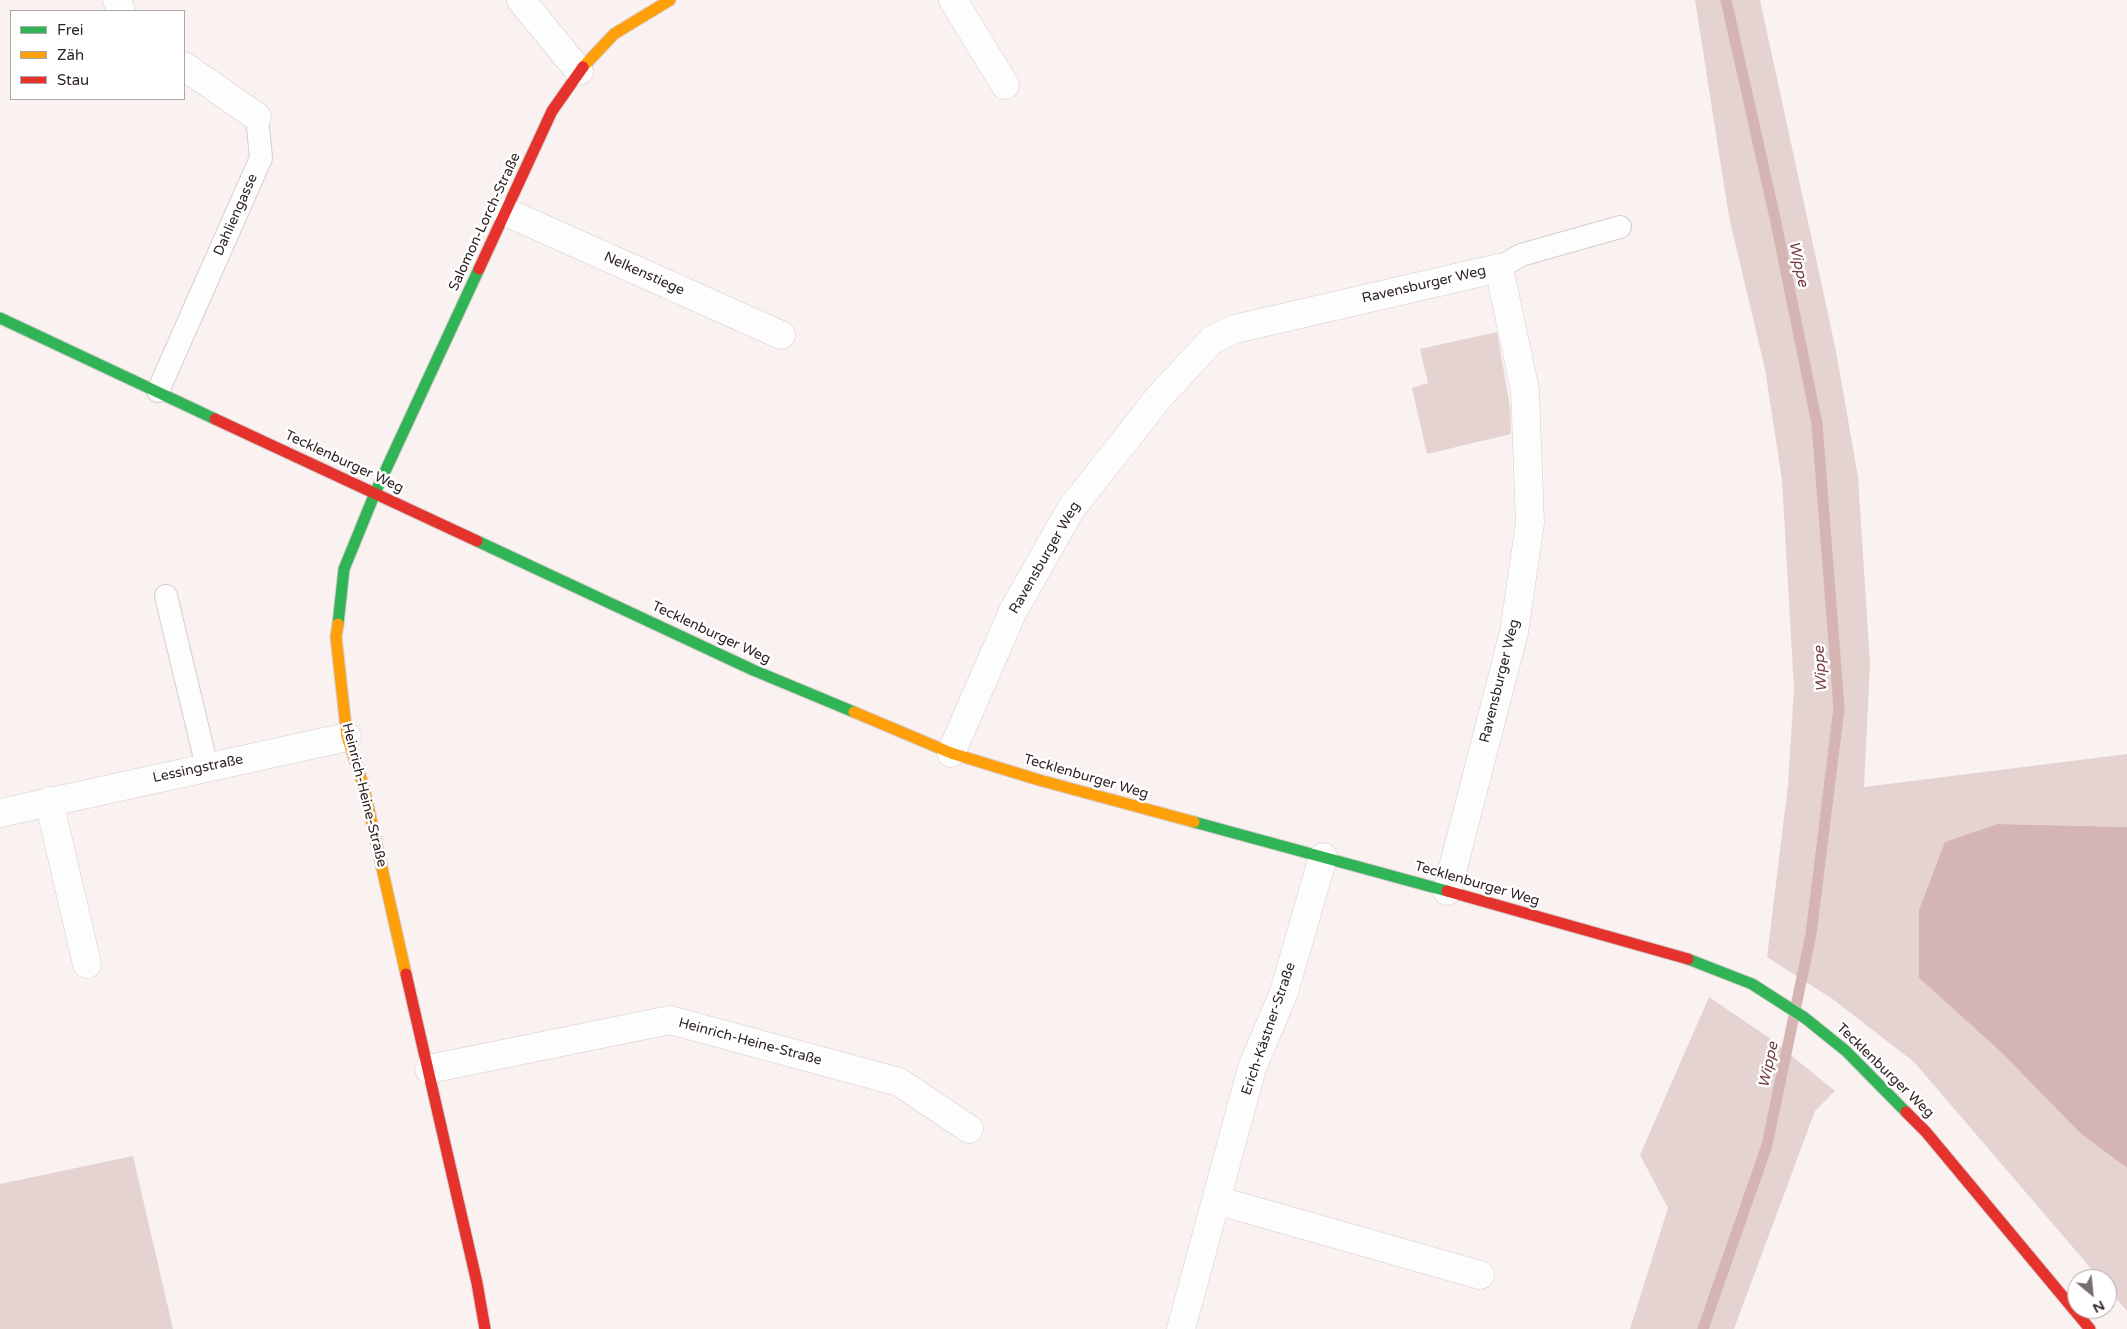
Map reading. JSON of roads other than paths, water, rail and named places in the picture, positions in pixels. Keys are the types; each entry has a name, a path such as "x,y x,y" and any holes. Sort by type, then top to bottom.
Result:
{"street":[{"path":"521,0 579,71"},
{"name":"Salomon-Lorch-Straße","path":"375,493 552,111 579,71 614,34 670,0"},
{"path":"953,0 1005,85"},
{"name":"Dahliengasse","path":"185,67 257,117"},
{"name":"Nelkenstiege","path":"506,212 781,336"},
{"name":"Ravensburger Weg","path":"951,753 1013,611 1071,508 1160,396 1212,340 1236,329 1498,268 1525,390 1530,523 1514,632 1447,891"},
{"name":"Tecklenburger Weg","path":"0,318 754,670 951,753 1039,780 1685,958 1752,984 1805,1018 1846,1051 1926,1132 2090,1329"},
{"name":"Heinrich-Heine-Straße","path":"375,493 344,569 336,637 347,737 363,784 429,1069 485,1329"},
{"name":"Lessingstraße","path":"0,813 207,766 347,737"},
{"path":"50,801 87,964"},
{"name":"Erich-Kästner-Straße","path":"1181,1329 1252,1068 1284,992 1323,857"},
{"name":"Heinrich-Heine-Straße","path":"429,1069 670,1020 899,1082 970,1129"},
{"path":"1216,1200 1480,1275"}],"lane":[{"name":"Dahliengasse","path":"158,391 261,158 257,117"},
{"path":"1498,268 1521,255 1620,228"},
{"path":"166,596 207,766"}],"waterway":[{"name":"Wippe","path":"1703,1329 1767,1145 1811,934 1839,708 1817,424 1775,218 1726,0"}]}
